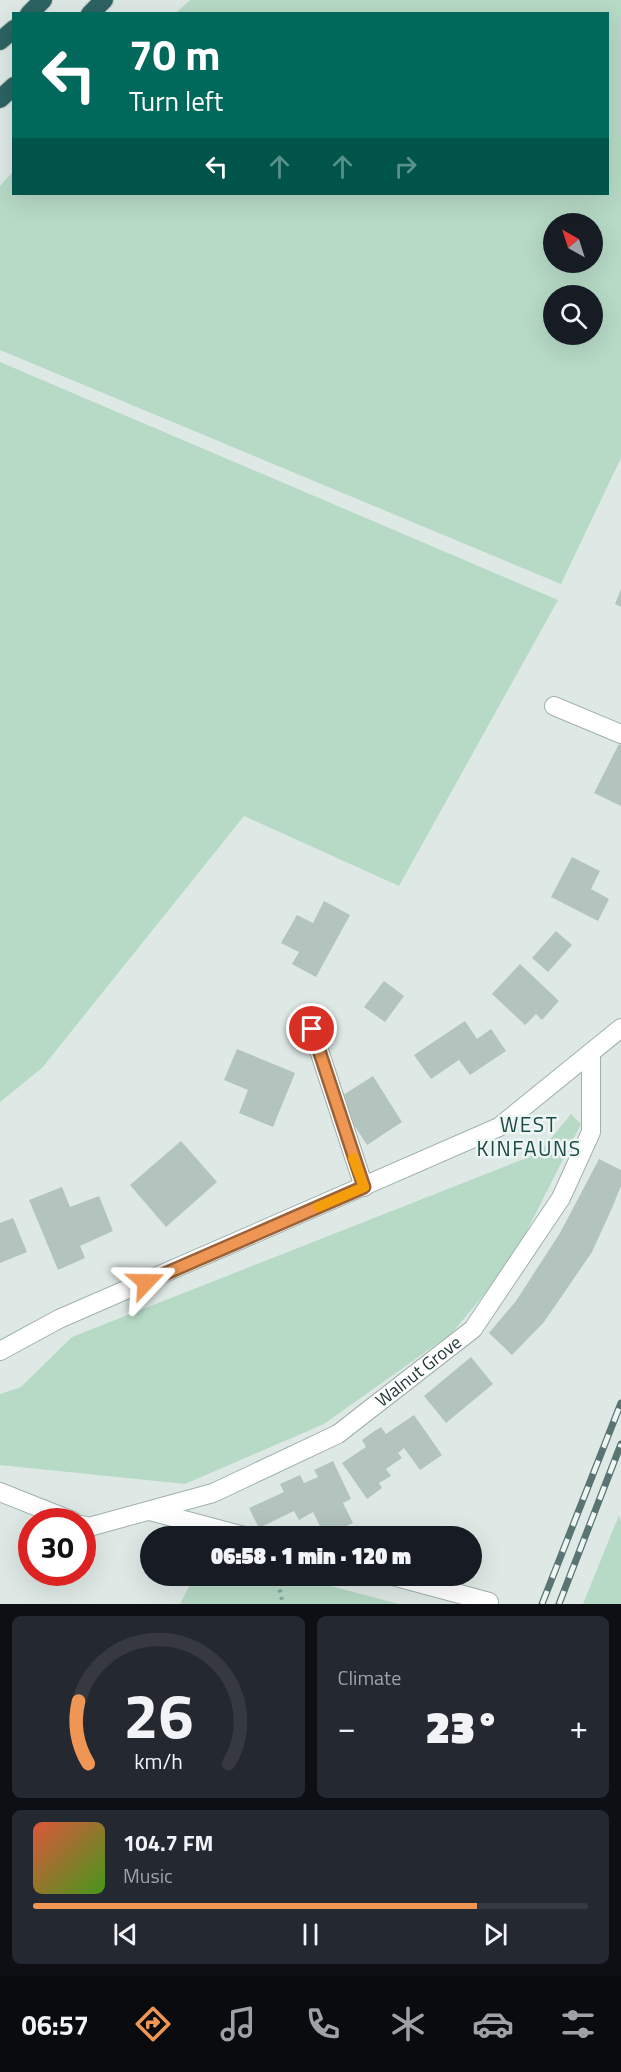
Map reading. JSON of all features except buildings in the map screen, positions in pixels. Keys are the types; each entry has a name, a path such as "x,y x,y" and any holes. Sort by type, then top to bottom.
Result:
{"highway":[{"path":"31,12 43,0"},
{"path":"92,12 104,0"},
{"path":"0,41 12,30"},
{"path":"0,99 12,88"}],"street":[{"path":"554,706 621,734"},
{"path":"0,1351 59,1319 499,1127 591,1055 621,1028"},
{"path":"312,1029 364,1187"},
{"name":"Walnut Grove","path":"96,1525 213,1493 338,1434 473,1329 561,1198 591,1132 591,1055"},
{"path":"0,1492 41,1508"},
{"path":"149,1510 207,1526"},
{"path":"430,1586 489,1602"}],"path":[{"path":"279,1586 283,1604"}],"green space":[{"path":"190,0 621,0 621,458 561,584 0,350 0,186 12,173 12,195 609,195 609,12 177,12"},
{"path":"0,362 558,600 399,886 244,816 42,1068 0,1102"},
{"path":"571,1114 581,1124 511,1262 452,1333 324,1424 185,1484 0,1465 0,1394 21,1387 72,1337 539,1153"},
{"path":"619,1515 621,1522 621,1604 583,1604"},
{"path":"189,1586 331,1586 399,1604 180,1604"}],"railway":[{"path":"542,1604 621,1403"},
{"path":"559,1604 621,1444"}],"slow traffic":[{"path":"318,1207 364,1187 353,1158"}],"district":[{"name":"WEST KINFAUNS","path":"529,1137"}],"route":[{"path":"146,1282 364,1187 350,1151 312,1029"}]}
